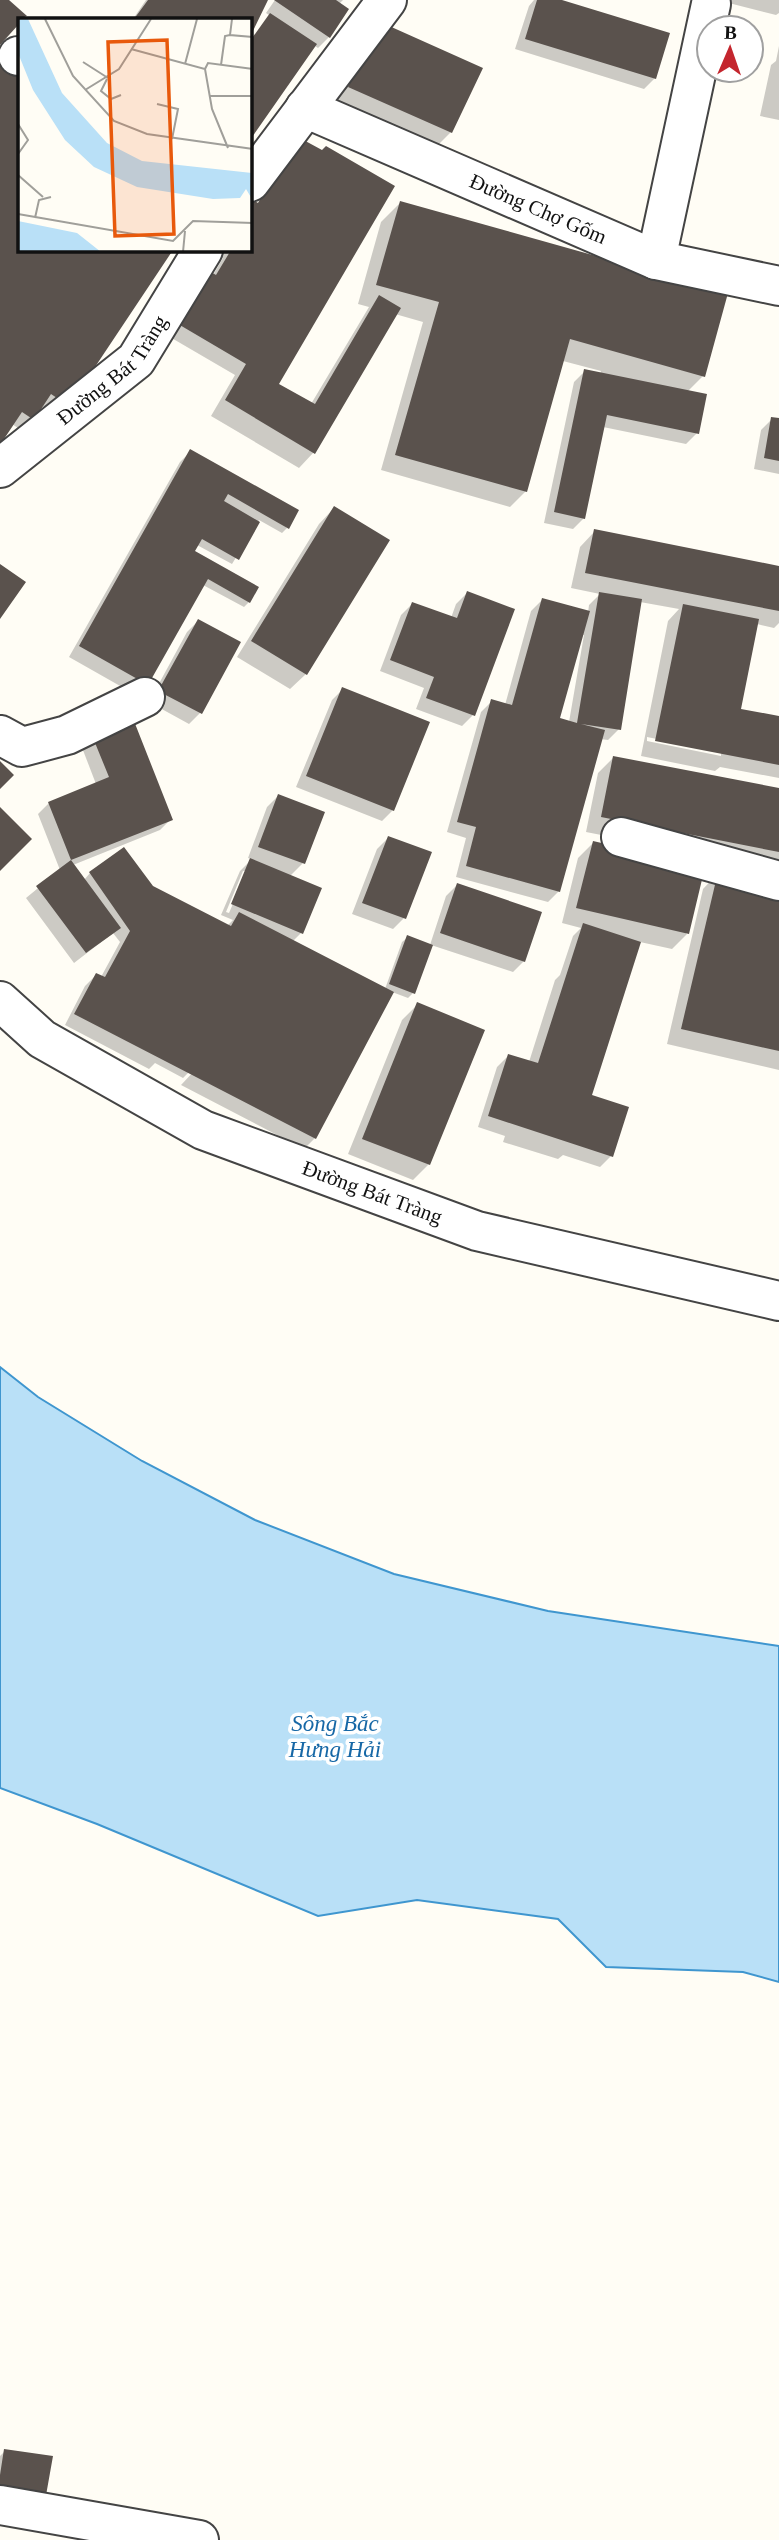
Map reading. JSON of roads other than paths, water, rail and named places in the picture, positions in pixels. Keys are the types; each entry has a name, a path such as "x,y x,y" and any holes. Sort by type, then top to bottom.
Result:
{"street":[{"path":"252,179 387,0"},
{"path":"656,260 710,4"},
{"name":"Đường Chợ Gốm","path":"304,108 656,260 779,286"},
{"name":"Đường Bát Tràng","path":"0,468 136,360 202,252"},
{"path":"0,735 22,747 67,734 145,697"},
{"path":"621,837 779,881"},
{"name":"Đường Bát Tràng","path":"0,1001 42,1039 203,1130 477,1231 779,1301"},
{"path":"0,2505 198,2540"}],"water":[{"name":"Sông Bắc Hưng Hải","path":"0,1367 38,1397 142,1461 255,1520 394,1574 548,1611 779,1646 779,1982 743,1972 606,1967 558,1919 417,1900 318,1916 97,1824 0,1788"}]}
